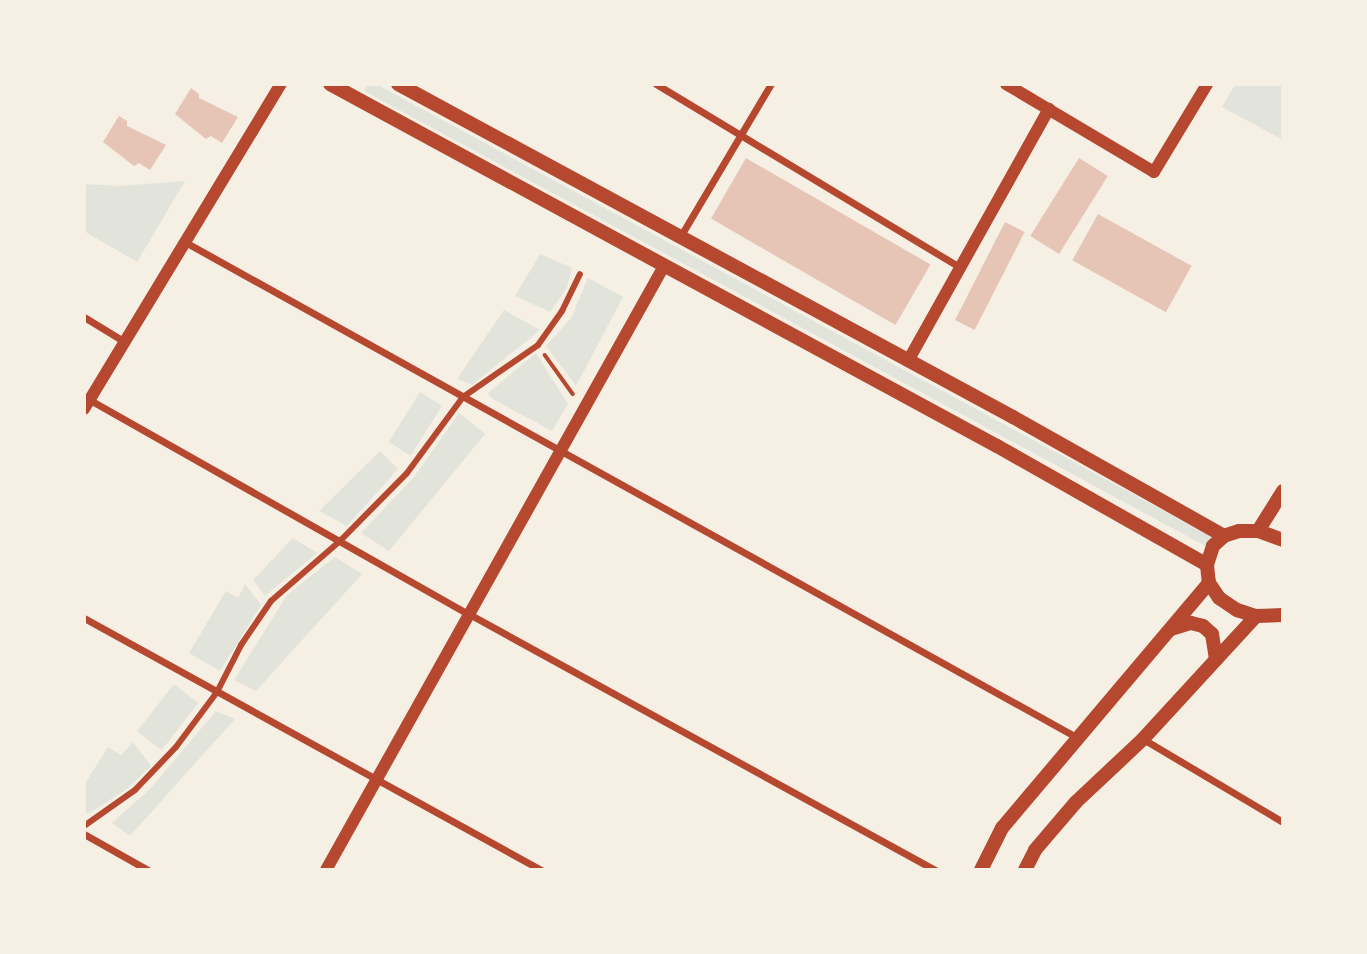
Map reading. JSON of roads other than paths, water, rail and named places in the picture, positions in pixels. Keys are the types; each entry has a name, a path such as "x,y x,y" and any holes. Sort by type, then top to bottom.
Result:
{"main road":[{"path":"331,84 997,446 1207,565"},
{"path":"398,84 1224,536"},
{"path":"1258,531 1283,491"},
{"path":"1283,540 1258,531 1239,531 1224,536 1213,546 1207,565 1209,583 1219,598 1237,610 1256,616 1283,615"},
{"path":"981,870 1002,828 1209,583"},
{"path":"1025,870 1035,850 1076,802 1143,739 1256,616"},
{"path":"1171,629 1191,623 1203,626 1212,634 1216,660"}],"street":[{"path":"281,84 87,404 935,870"},
{"path":"656,84 959,267"},
{"path":"680,237 771,84"},
{"path":"1006,84 1154,172 1208,84"},
{"path":"908,361 1049,109"},
{"path":"185,242 1079,739"},
{"path":"326,870 664,266"},
{"path":"84,826 135,790 176,747 217,692 241,645 271,601 340,541 407,474 463,397 538,345 562,311 580,274"},
{"path":"84,317 125,342"},
{"path":"84,618 541,870"},
{"path":"1143,739 1283,822"},
{"path":"84,834 148,870"}]}
